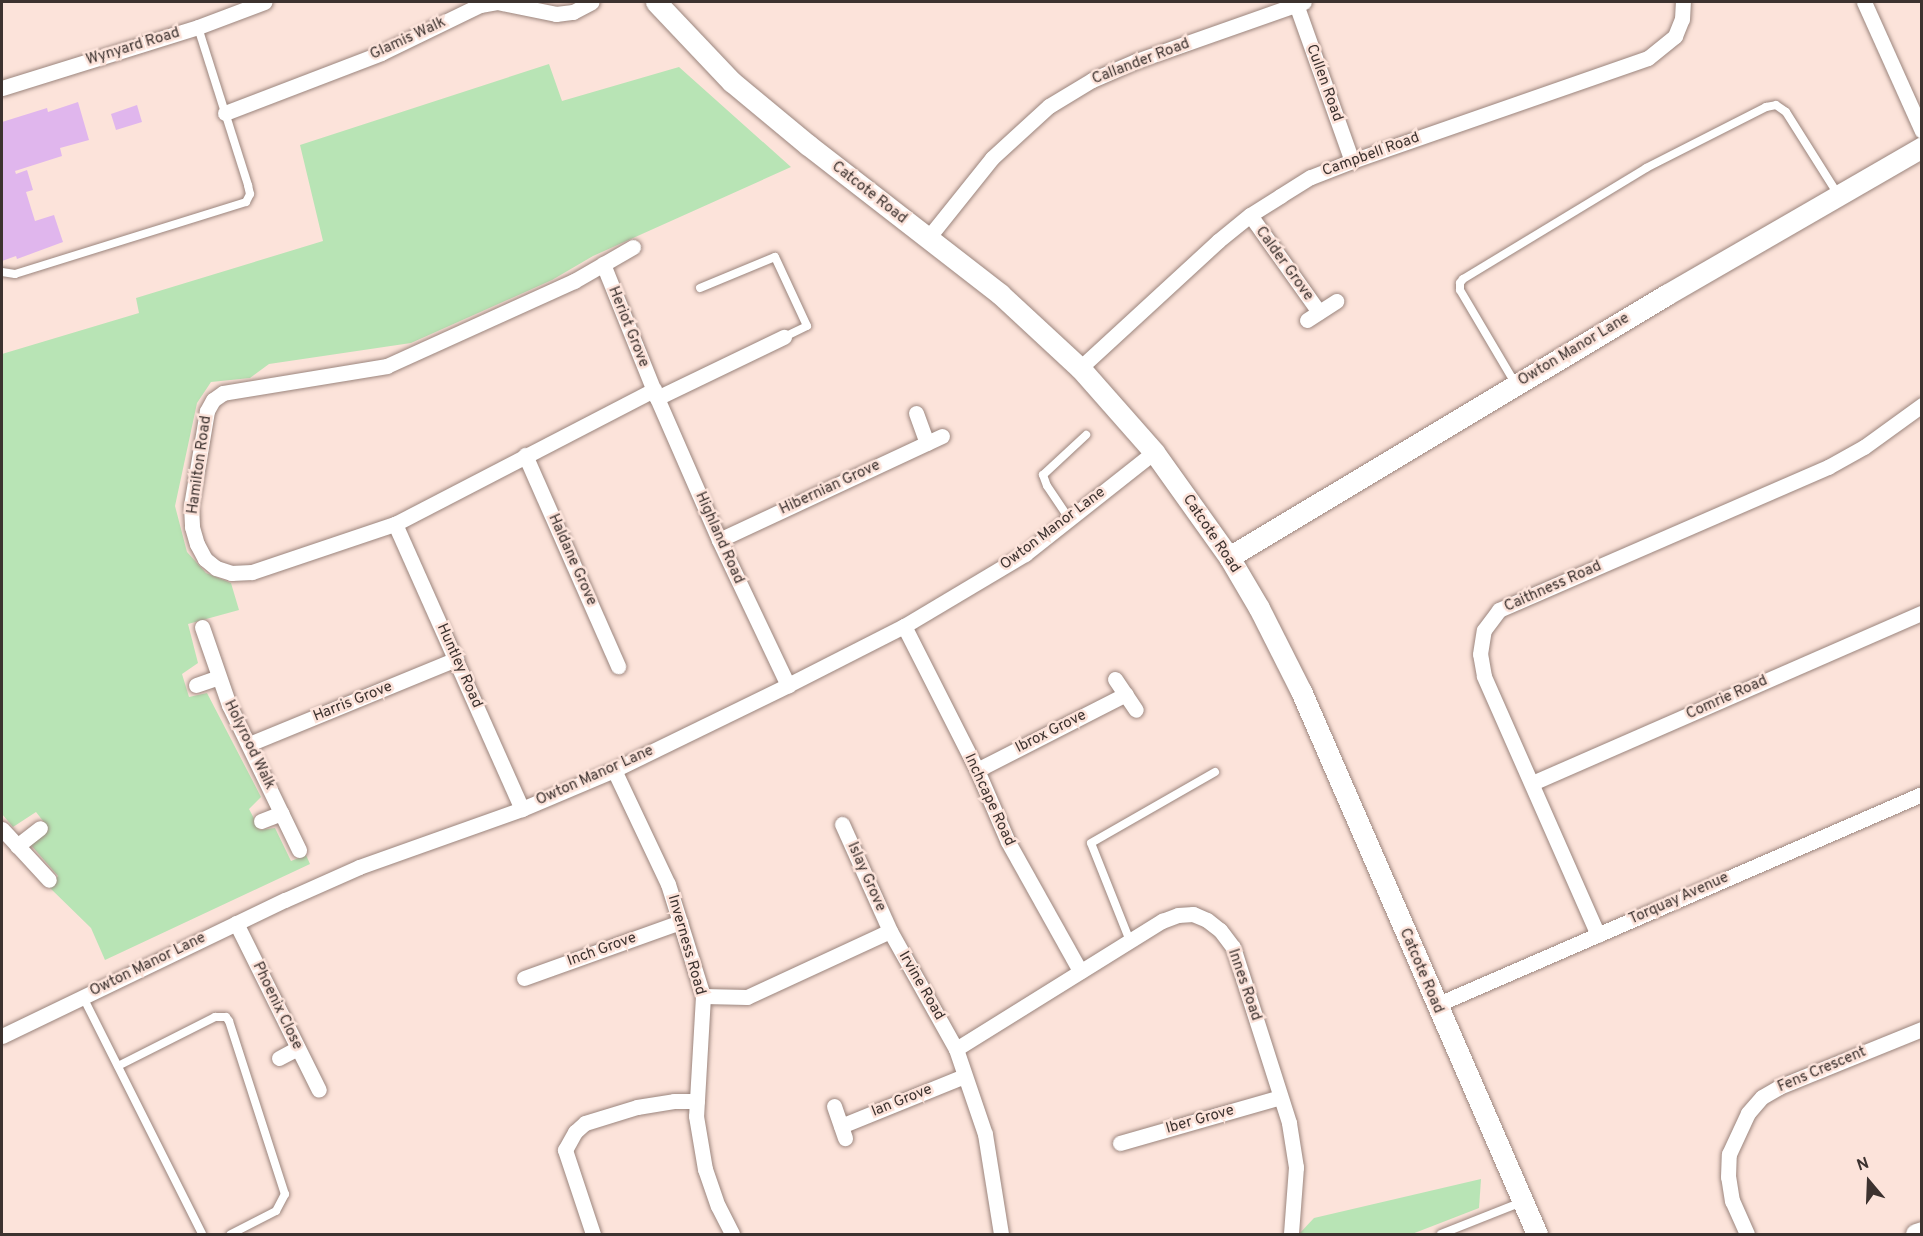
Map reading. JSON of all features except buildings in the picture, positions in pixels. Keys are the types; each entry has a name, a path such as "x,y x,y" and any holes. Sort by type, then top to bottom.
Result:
{"street":[{"name":"Wynyard Road","path":"2,88 198,27 264,2"},
{"name":"Glamis Walk","path":"225,113 381,52 480,5 496,2 556,14 573,12 592,2"},
{"name":"Catcote Road","path":"656,2 688,39 732,82 808,146 1000,294 1080,368 1154,452 1229,557 1259,608 1301,692 1538,1234"},
{"name":"Campbell Road","path":"1080,368 1250,215 1311,177 1648,58 1675,36 1682,20 1683,2"},
{"path":"1864,2 1922,131"},
{"name":"Callander Road","path":"928,238 992,158 1049,106 1092,80 1136,61 1300,3"},
{"name":"Cullen Road","path":"1300,3 1352,161"},
{"name":"Owton Manor Lane","path":"1229,557 1838,194 1922,147"},
{"name":"Calder Grove","path":"1250,215 1313,316 1336,301"},
{"name":"Hamilton Road","path":"633,247 603,264 434,346 387,366 223,393 213,400 207,411 191,506 192,527 197,544 205,559 216,568 231,573 252,572 395,524 525,454 655,394"},
{"name":"Heriot Grove","path":"603,264 655,394"},
{"path":"655,394 784,337"},
{"name":"Highland Road","path":"655,394 719,540 788,685"},
{"name":"Caithness Road","path":"1598,935 1482,667 1480,654 1484,630 1499,610 1828,467 1864,447 1922,405"},
{"path":"916,413 927,443"},
{"name":"Hibernian Grove","path":"719,540 942,436"},
{"name":"Owton Manor Lane","path":"2,1036 236,923 359,867 522,809 614,770 788,685 904,626 1025,554 1068,517 1154,452"},
{"name":"Haldane Grove","path":"525,454 618,666"},
{"name":"Huntley Road","path":"395,524 522,809"},
{"name":"Comrie Road","path":"1532,783 1922,613"},
{"name":"Inchcape Road","path":"904,626 977,770 1008,842 1080,971"},
{"name":"Holyrood Walk","path":"202,627 236,723 249,744 299,850"},
{"name":"Harris Grove","path":"249,744 456,659"},
{"path":"196,685 219,677"},
{"path":"1115,679 1136,710"},
{"name":"Ibrox Grove","path":"977,770 1126,694"},
{"name":"Inverness Road","path":"614,770 668,884 703,996 696,1116 705,1169 718,1206 732,1234"},
{"name":"Torquay Avenue","path":"1436,1005 1922,794"},
{"path":"261,820 282,813"},
{"name":"Islay Grove","path":"842,824 890,931"},
{"path":"17,846 40,828"},
{"path":"2,829 50,880"},
{"name":"Innes Road","path":"957,1049 1162,921 1178,915 1193,914 1220,930 1233,947 1289,1123 1296,1167 1291,1234"},
{"name":"Inch Grove","path":"524,978 680,922"},
{"name":"Phoenix Close","path":"236,923 319,1090"},
{"path":"703,996 747,996 890,931"},
{"name":"Irvine Road","path":"890,931 957,1049 985,1134 1001,1234"},
{"name":"Fens Crescent","path":"1747,1234 1732,1201 1728,1177 1730,1154 1748,1113 1762,1097 1779,1087 1922,1029"},
{"path":"279,1058 298,1048"},
{"name":"Ian Grove","path":"834,1106 843,1132 964,1076"},
{"name":"Iber Grove","path":"1120,1143 1280,1097"},
{"path":"594,1234 566,1150 575,1132 585,1123 637,1107 674,1101 697,1101"},
{"path":"1916,1234 1922,1232"}],"lane":[{"path":"2,272 15,274 246,202 250,194 248,185 198,27"},
{"path":"1516,385 1460,290 1460,283 1463,279 1646,168 1746,116 1776,105 1786,112 1838,194"},
{"path":"700,288 775,257 807,326 784,337"},
{"path":"1068,517 1047,486 1043,475 1086,435"},
{"path":"1130,941 1091,843 1215,772"},
{"path":"83,997 202,1234"},
{"path":"118,1066 215,1017 226,1017 229,1021 285,1194 276,1211 231,1234"},
{"path":"1441,1234 1523,1201"}],"green space":[{"path":"549,64 562,101 679,67 791,167 593,256 552,280 411,343 269,364 250,378 211,382 197,403 175,506 187,552 206,573 231,583 239,610 188,624 198,663 182,674 189,697 207,693 261,797 249,809 260,830 275,828 291,861 306,855 310,864 105,960 91,928 49,887 58,876 30,844 47,826 36,812 13,827 2,814 2,354 139,313 136,298 323,241 300,145"},
{"path":"1481,1179 1479,1208 1412,1234 1299,1234 1314,1218"}]}
